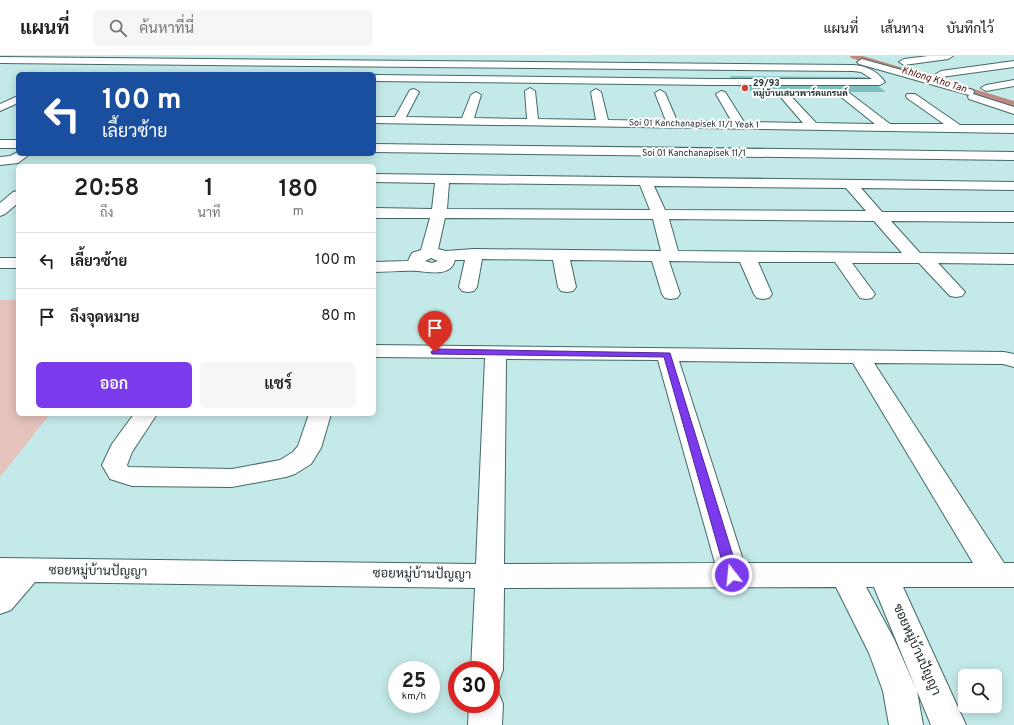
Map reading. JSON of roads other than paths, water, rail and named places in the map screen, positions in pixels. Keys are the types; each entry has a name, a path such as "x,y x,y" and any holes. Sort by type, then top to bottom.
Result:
{"street":[{"path":"904,62 948,56"},
{"path":"855,57 971,95 1014,111"},
{"path":"0,60 166,62 213,59 263,63 860,68 873,74 880,82 376,78"},
{"path":"7,70 27,60"},
{"path":"149,71 166,62"},
{"path":"252,72 263,63"},
{"path":"941,74 1014,64"},
{"path":"582,65 582,80"},
{"path":"986,88 1014,83"},
{"path":"530,90 533,122"},
{"path":"398,121 414,92"},
{"path":"596,92 603,124"},
{"path":"660,93 673,124"},
{"path":"721,94 740,125"},
{"path":"783,94 813,126"},
{"path":"844,94 887,127"},
{"path":"467,122 476,95"},
{"path":"911,96 957,128"},
{"path":"0,108 16,100"},
{"path":"0,116 12,116"},
{"name":"Soi 01 Kanchanapisek 11/1 Yeak 1","path":"376,120 1014,129"},
{"path":"639,124 650,152"},
{"path":"0,144 16,144"},
{"name":"Soi 01 Kanchanapisek 11/1","path":"376,148 1014,156"},
{"path":"376,178 1014,186"},
{"path":"431,258 439,213 442,179"},
{"path":"646,181 660,215 671,294"},
{"path":"850,184 877,216 956,292"},
{"path":"16,197 0,211 16,211"},
{"path":"376,213 1014,217"},
{"path":"468,287 474,254"},
{"path":"376,267 431,258 474,254 1014,259"},
{"path":"561,256 567,287"},
{"path":"747,257 763,294"},
{"path":"840,258 866,294"},
{"path":"0,263 16,263"},
{"path":"376,351 1004,358 1014,361"},
{"path":"487,661 496,353"},
{"path":"667,354 732,575"},
{"path":"860,357 1005,575"},
{"path":"145,416 121,450 114,465 119,473 132,477 232,478 286,468 302,458 308,448 319,416"},
{"path":"0,601 14,571"},
{"name":"ซอยหมู่บ้านปัญญา","path":"14,571 490,575 1005,575"},
{"path":"844,575 883,649 900,691 906,725"},
{"name":"ซอยหมู่บ้านปัญญา","path":"883,575 949,725"},
{"path":"485,725 486,713"}],"waterway":[{"name":"Khlong Kho Tan","path":"854,56 1014,104"}],"place":[{"name":"29/93 หมู่บ้านเสนาพาร์คแกรนด์","path":"745,88"}]}
